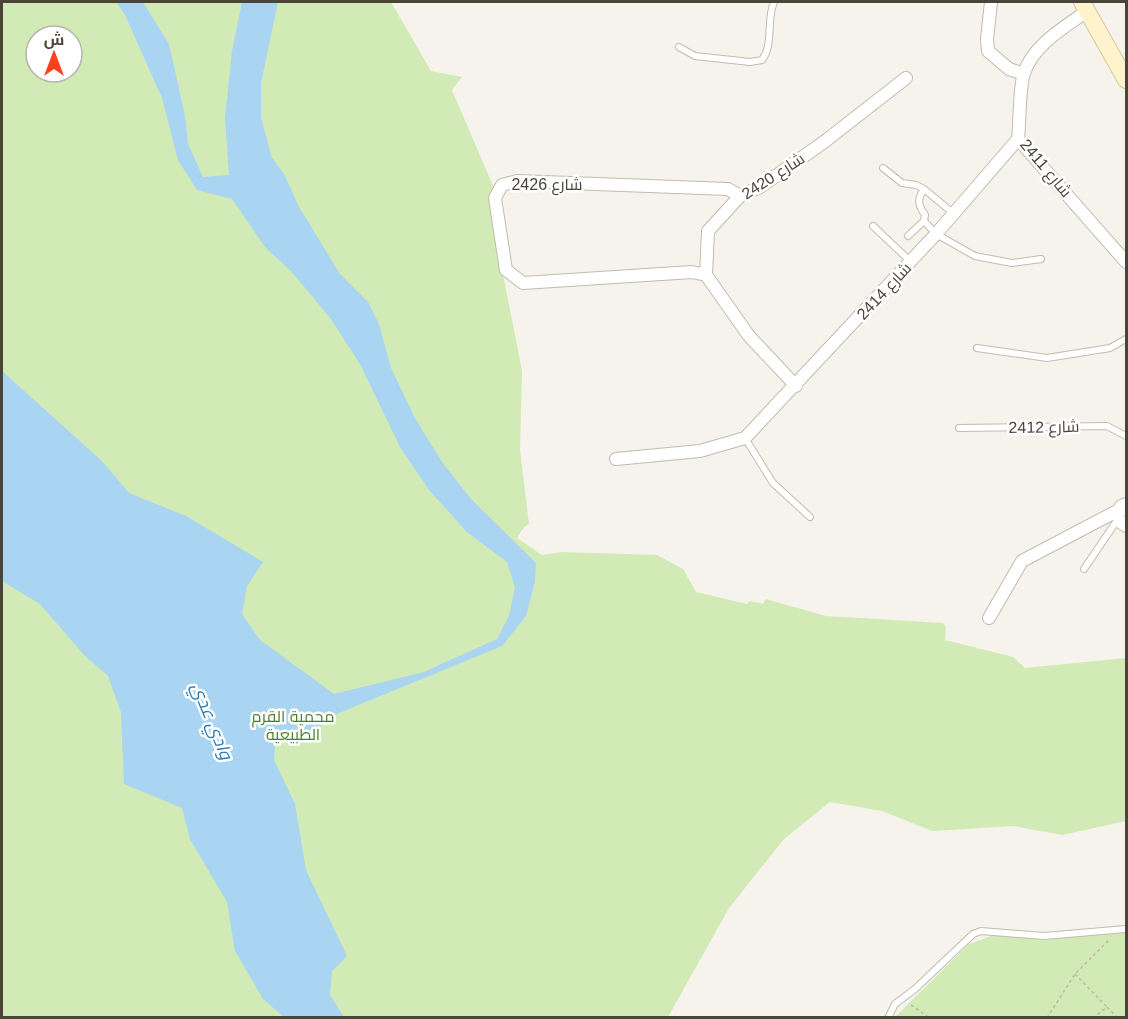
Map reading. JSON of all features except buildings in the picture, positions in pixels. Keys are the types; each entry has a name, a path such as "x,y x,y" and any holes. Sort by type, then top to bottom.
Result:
{"main road":[{"path":"1084,6 1126,80"}],"street":[{"path":"991,2 988,51 1009,69 1024,74"},
{"name":"شارع 2411","path":"1084,6 1033,56 1024,74 1018,139 1126,262"},
{"name":"2420 شارع","path":"706,275 708,231 740,196 760,187 824,142 906,78"},
{"name":"2414 شارع","path":"616,459 700,451 745,438 936,234 1018,139"},
{"name":"2426 شارع","path":"706,275 692,272 523,283 506,270 495,198 502,185 517,181 728,189 740,196"},
{"path":"706,275 749,336 796,386"},
{"path":"989,618 1022,561 1123,514"}],"lane":[{"path":"678,47 695,56 750,62 762,60 767,54 770,12 774,2"},
{"path":"884,168 902,183 924,189 954,214"},
{"path":"908,236 924,221 925,215 919,207 918,197 924,189"},
{"path":"924,221 936,234 975,256 1012,262 1041,259"},
{"path":"873,226 911,261"},
{"path":"977,348 1047,358 1110,348 1126,339"},
{"name":"2412 شارع","path":"959,428 1107,426 1126,436"},
{"path":"745,438 773,483 810,517"},
{"path":"1084,569 1123,514"},
{"path":"888,1017 895,1004 915,989 973,934 981,932 1044,936 1126,929"}],"path":[{"path":"1047,1017 1075,974 1119,930"},
{"path":"1075,974 1118,1017"},
{"path":"904,997 913,1008 930,1017"},
{"path":"1093,1017 1107,1007"}],"green space":[{"name":"محمية القرم الطبيعية","path":"2,2 391,2 431,71 462,77 452,90 494,188 489,200 490,208 522,371 520,450 529,524 524,527 517,538 542,555 561,552 657,555 683,569 696,592 747,604 750,601 763,604 766,599 826,616 943,623 946,627 945,640 1013,657 1025,668 1126,658 1126,821 1062,835 1014,826 932,831 882,811 830,802 784,839 729,908 668,1017 2,1018"},
{"path":"1126,931 1126,1017 894,1018 969,944 994,935 1045,940"}],"water":[{"name":"وادي عدي","path":"116,2 143,2 169,44 185,116 188,144 203,177 229,175 225,118 232,51 242,2 278,2 261,83 261,118 272,158 284,174 299,207 340,274 368,302 379,324 391,368 415,418 442,462 471,499 536,563 535,581 526,616 502,646 339,713 308,734 275,743 274,760 295,804 306,870 347,956 332,971 330,995 344,1017 284,1017 263,999 235,951 227,902 190,839 182,808 124,784 121,712 108,676 85,656 40,604 2,581 2,371 102,461 129,493 186,516 263,562 247,586 242,614 260,640 334,694 424,672 497,639 509,616 515,587 507,562 467,532 429,490 400,447 360,364 331,319 291,271 265,247 232,199 197,190 178,160 162,98 125,15"}]}
